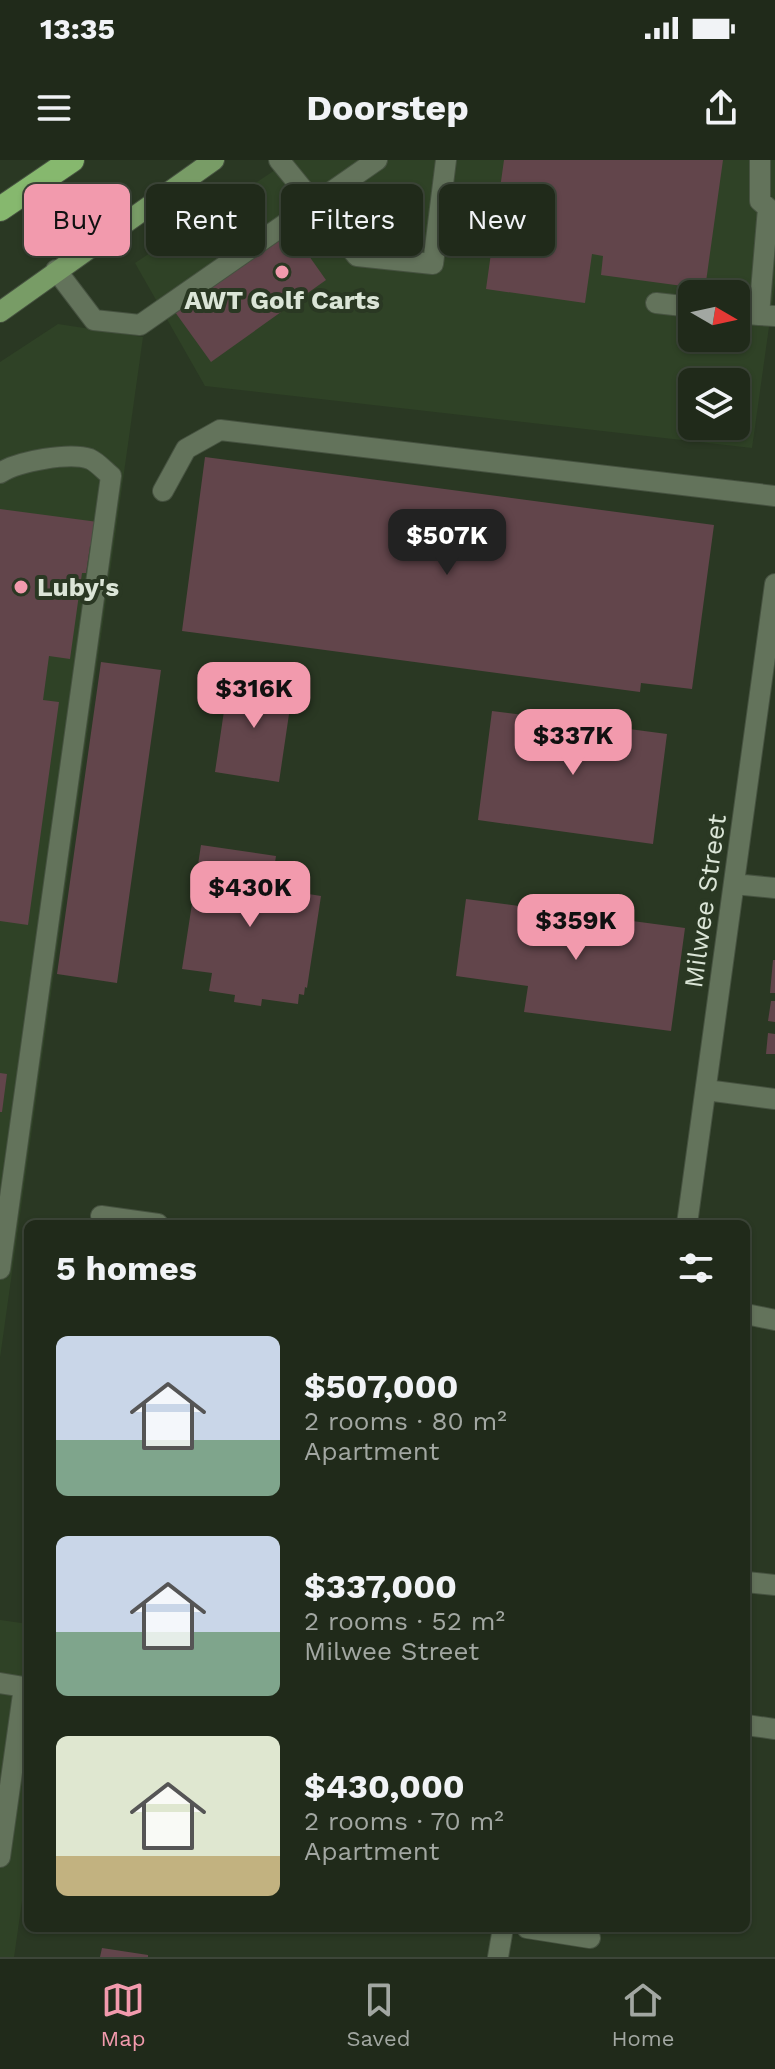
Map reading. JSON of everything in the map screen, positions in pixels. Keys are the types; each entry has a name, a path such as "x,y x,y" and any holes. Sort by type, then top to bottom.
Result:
{"highway":[{"path":"0,209 72,160"}],"main road":[{"path":"0,312 214,160"}],"street":[{"path":"279,160 297,184"},
{"path":"342,184 377,160"},
{"path":"357,256 433,264 446,160"},
{"path":"760,160 760,201 768,208 767,316"},
{"path":"56,270 94,320 140,325 281,226"},
{"path":"656,303 678,305"},
{"path":"163,491 186,449 220,430 775,496"},
{"path":"0,473 10,466 53,457 91,459 111,476 0,1269"},
{"name":"Milwee Street","path":"688,1220 775,584"},
{"path":"734,884 775,888"},
{"path":"706,1090 775,1099"},
{"path":"101,1216 130,1220"},
{"path":"750,1315 775,1320"},
{"path":"750,1582 775,1585"},
{"path":"0,1683 24,1687 0,1857"},
{"path":"750,1726 775,1729"},
{"path":"498,1957 502,1932"},
{"path":"546,1932 589,1941"}],"shaded area":[{"path":"290,160 775,160 775,284 752,448 681,440 750,440 750,368 678,368 678,440 205,386 135,263 146,256 265,256 265,184 254,184"},
{"path":"58,324 143,337 0,1358 0,362"},
{"path":"0,1620 24,1623 24,1887 14,1957 0,1957"}],"building":[{"path":"504,160 723,160 706,280 678,280 678,285 601,275 603,256 592,254 585,303 486,289 491,256 555,256 555,184 501,184"},
{"path":"281,235 281,256 309,256 326,280 211,362 175,312 253,256 265,256 265,247"},
{"path":"205,457 714,525 692,689 641,683 640,692 182,631"},
{"path":"0,509 98,522 95,547 90,546 86,573 82,573 70,659 49,656 43,700 59,702 28,925 0,921"},
{"path":"101,662 161,670 117,983 57,974"},
{"path":"229,677 293,687 279,782 215,772"},
{"path":"492,711 667,734 653,844 478,820"},
{"path":"201,845 276,856 271,888 321,896 307,988 304,995 299,994 298,1004 262,999 261,1006 234,1002 235,995 209,991 212,973 182,969"},
{"path":"466,899 685,928 671,1031 524,1012 528,986 456,976"},
{"path":"773,960 775,993 770,993"},
{"path":"771,1001 775,1001 775,1022 768,1021"},
{"path":"768,1033 775,1034 775,1054 766,1054"},
{"path":"0,1073 7,1074 2,1112 0,1112"},
{"path":"102,1948 148,1955 148,1957 100,1957"}],"place":[{"name":"AWT Golf Carts","path":"282,272"},
{"name":"Luby's","path":"21,587"}]}
